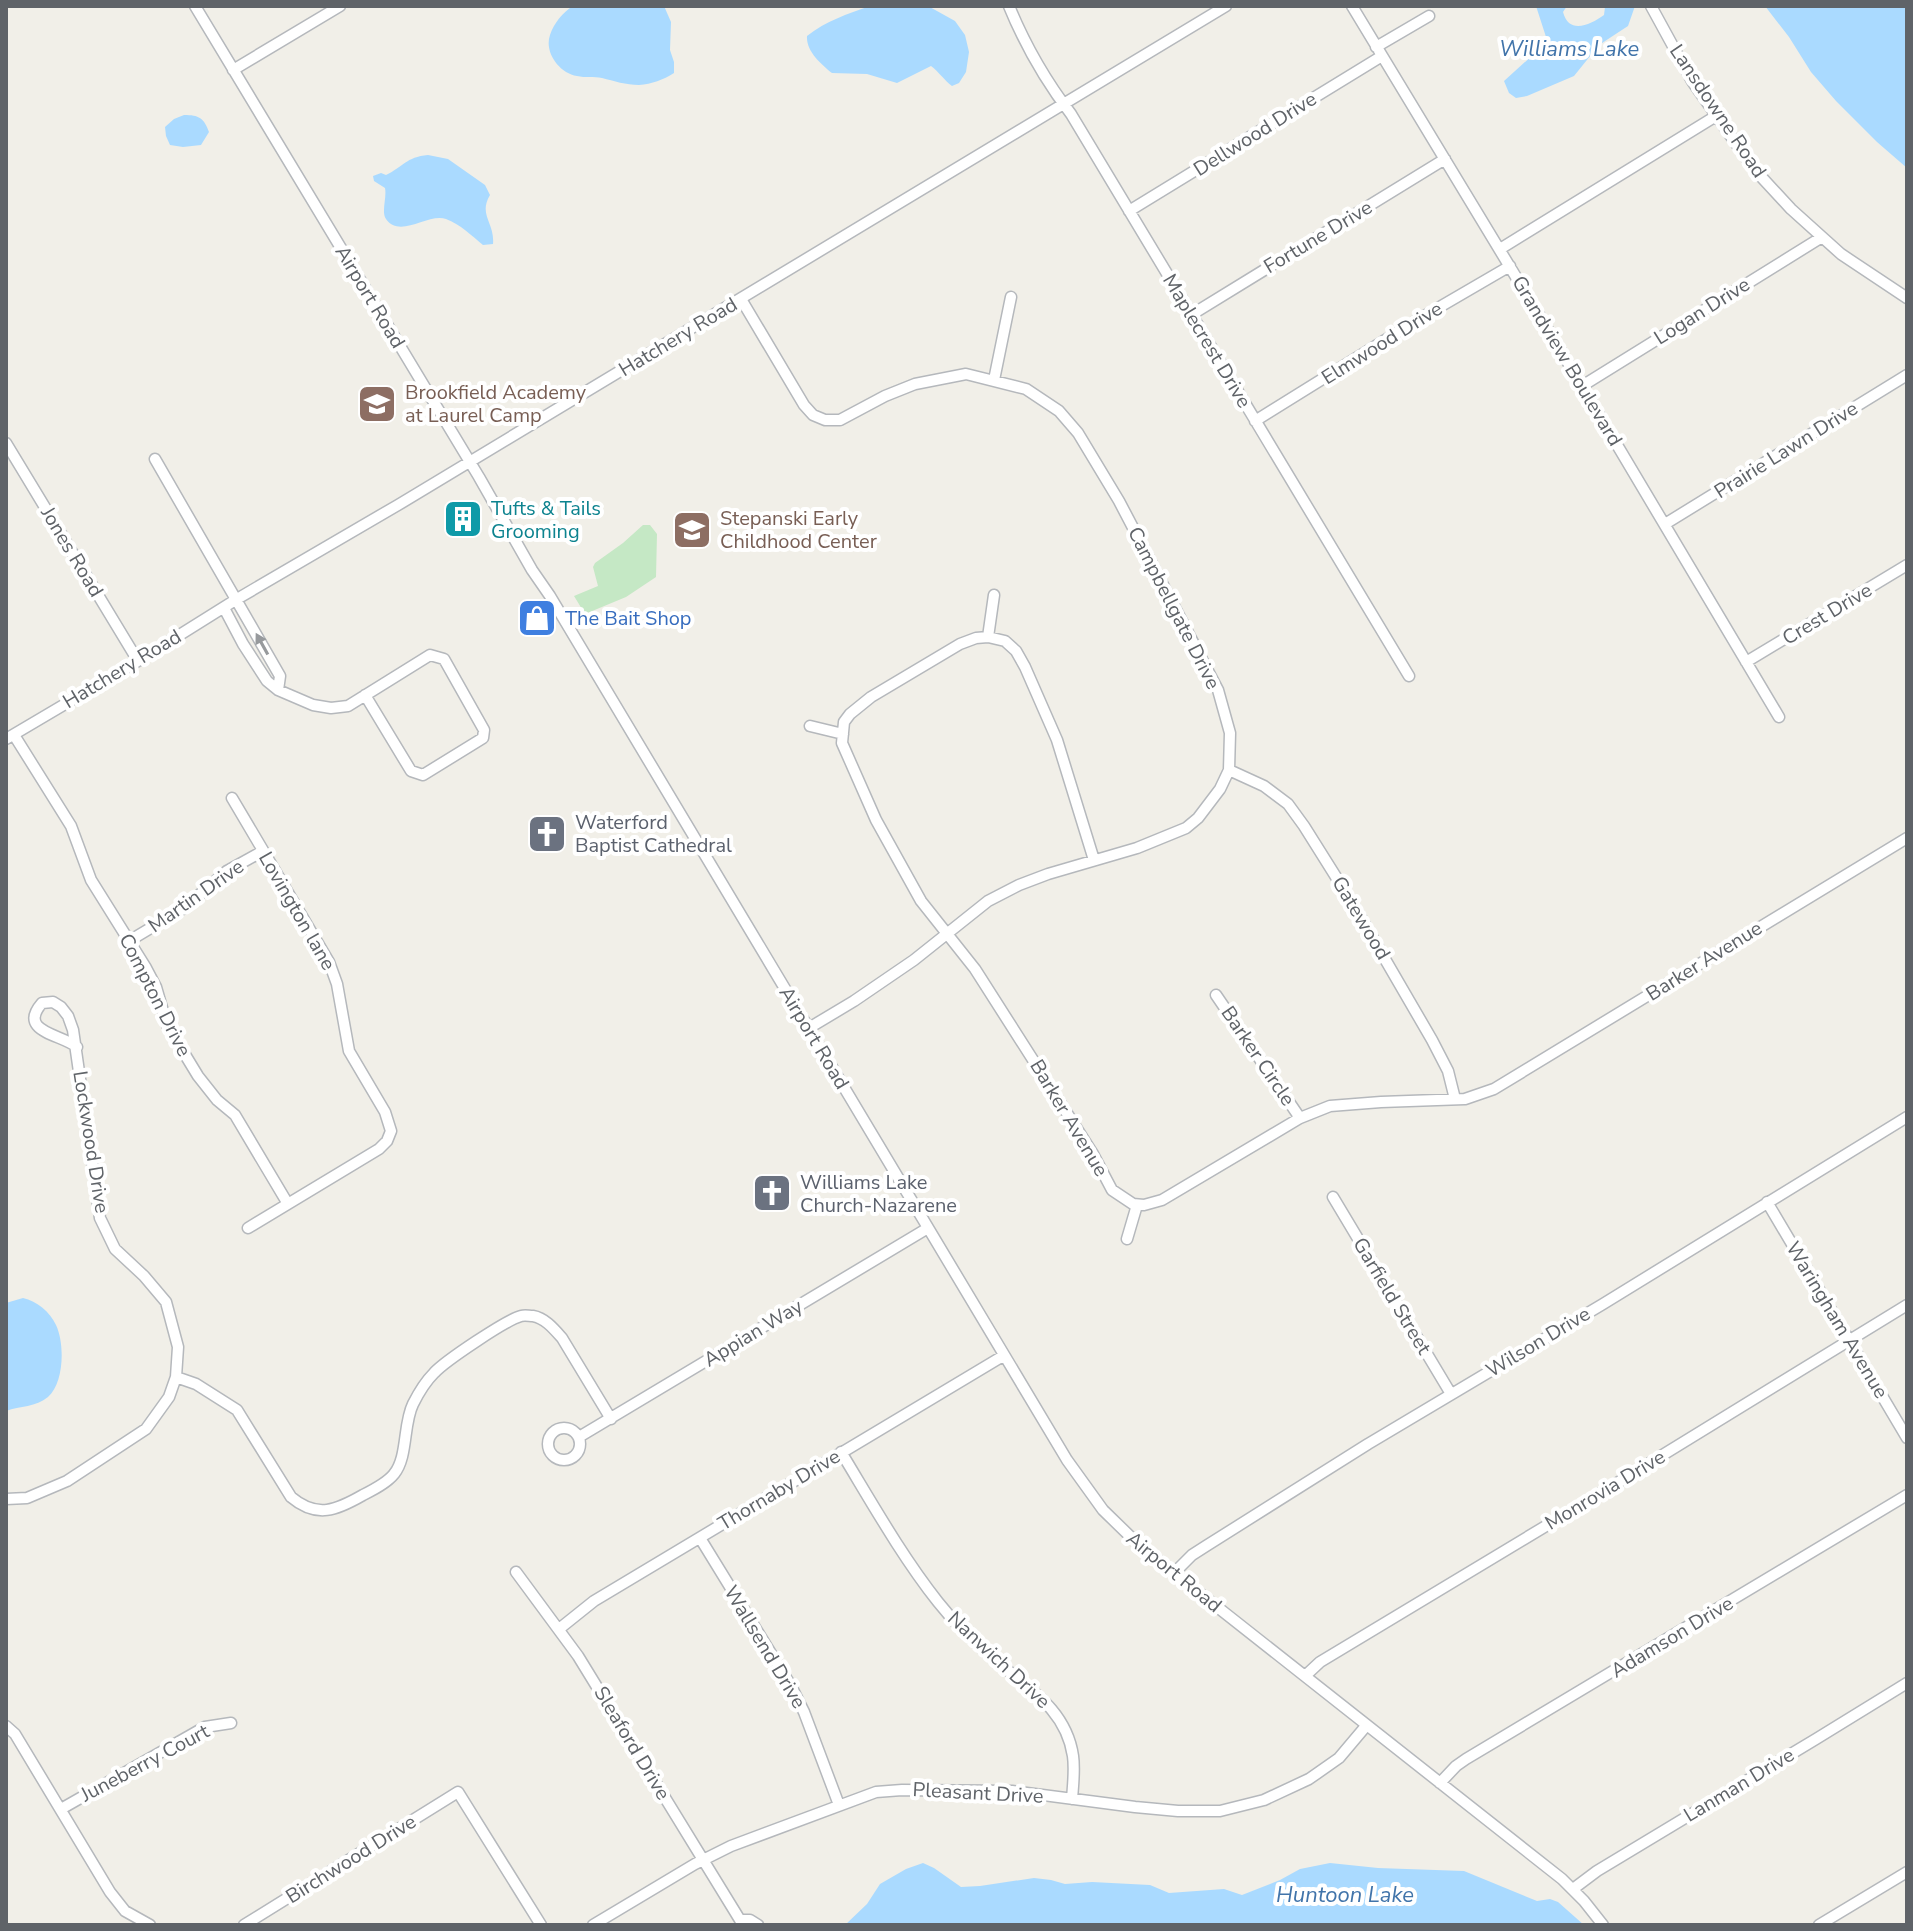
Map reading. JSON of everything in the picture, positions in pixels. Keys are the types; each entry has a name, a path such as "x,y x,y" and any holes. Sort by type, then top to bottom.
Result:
{"street":[{"name":"Airport Road","path":"195,6 1003,1356 1092,1497 1118,1526 1174,1573 1573,1889 1603,1925"},
{"path":"233,70 340,6"},
{"name":"Maplecrest Drive","path":"1009,6 1031,55 1071,114 1409,676"},
{"name":"Hatchery Road","path":"10,737 1226,6"},
{"name":"Grandview Boulevard","path":"1352,6 1779,717"},
{"name":"Lansdowne Road","path":"1651,6 1692,81 1754,169 1791,209 1841,254 1907,298"},
{"name":"Dellwood Drive","path":"1129,211 1379,52 1429,16"},
{"path":"1500,249 1716,116"},
{"name":"Fortune Drive","path":"1191,315 1445,159"},
{"name":"Logan Drive","path":"1582,386 1822,237"},
{"name":"Elmwood Drive","path":"1255,421 1510,266"},
{"path":"994,380 1011,297"},
{"name":"Campbellgate Drive","path":"741,299 804,405 813,415 825,420 840,420 915,384 966,374 1026,389 1059,411 1096,460 1218,690 1230,733 1229,770"},
{"name":"Prairie Lawn Drive","path":"1665,524 1907,375"},
{"name":"Jones Road","path":"6,443 138,661"},
{"path":"155,459 280,676 278,690"},
{"name":"Crest Drive","path":"1746,662 1907,565"},
{"path":"988,637 994,595"},
{"path":"224,608 267,681 278,690 313,705 331,708 348,706 365,695 430,655 444,659 484,730 483,738 423,775 411,771 365,695"},
{"path":"810,726 843,734 844,722 850,714 871,697 960,644 988,637 1005,641 1016,651 1025,667 1057,740 1094,860"},
{"name":"Barker Avenue","path":"843,734 842,743 876,820 921,901 975,969 1093,1154 1112,1190 1137,1205 1162,1200 1300,1118 1330,1106 1465,1099 1494,1089 1907,838"},
{"name":"Compton Drive","path":"10,737 71,826 91,880 156,987 167,1025 198,1076 217,1100 235,1115 288,1204"},
{"path":"809,1028 914,960 988,901 1048,874 1137,848 1186,828 1198,818 1220,789 1229,770"},
{"name":"Gatewood","path":"1229,770 1264,786 1288,804 1304,826 1432,1040 1448,1071 1455,1099"},
{"name":"Lovington lane","path":"232,798 329,962 337,984 349,1051 385,1112 391,1131 379,1149 248,1228"},
{"name":"Martin Drive","path":"129,941 184,908 227,871 263,851"},
{"name":"Barker Circle","path":"1216,995 1300,1118"},
{"name":"Lockwood Drive","path":"6,1499 27,1498 67,1481 146,1429 169,1397 176,1377 178,1347 166,1302 115,1249 100,1218 77,1047 68,1016 53,1002 42,1003 35,1011 34,1020 40,1029 69,1040 77,1047"},
{"name":"Wilson Drive","path":"1174,1573 1206,1546 1907,1117"},
{"name":"Garfield Street","path":"1333,1197 1451,1394"},
{"name":"Waringham Avenue","path":"1767,1202 1907,1438"},
{"path":"1127,1239 1137,1205"},
{"name":"Appian Way","path":"579,1437 928,1228"},
{"name":"Monrovia Drive","path":"1305,1676 1320,1662 1907,1305"},
{"path":"176,1377 196,1384 237,1410 291,1497 301,1505 316,1510 339,1509 394,1474 403,1454 412,1405 431,1375 446,1361 520,1316 536,1316 552,1326 611,1419"},
{"name":"Thornaby Drive","path":"559,1629 594,1601 1003,1356"},
{"name":"Nanwich Drive","path":"841,1452 904,1557 940,1604 992,1658 1048,1703 1068,1739 1073,1756 1072,1799"},
{"name":"Adamson Drive","path":"1440,1783 1466,1759 1907,1495"},
{"name":"Wallsend Drive","path":"700,1538 798,1699 839,1805"},
{"name":"Sleaford Drive","path":"516,1572 578,1656 738,1922 750,1920 758,1925"},
{"name":"Lanman Drive","path":"1573,1889 1597,1871 1907,1683"},
{"name":"Juneberry Court","path":"61,1809 205,1727 231,1723"},
{"path":"6,1726 15,1734 110,1892 125,1911 150,1925"},
{"name":"Pleasant Drive","path":"593,1925 731,1846 876,1792 1012,1791 1178,1811 1220,1811 1264,1800 1309,1779 1339,1758 1366,1726"},
{"name":"Birchwood Drive","path":"244,1925 458,1792 541,1925"},
{"path":"1819,1925 1907,1872"}],"green space":[{"path":"643,525 650,525 657,534 656,577 626,597 585,614 574,596 598,586 593,567 595,563"}],"water":[{"path":"573,6 664,6 671,22 670,50 674,73 639,85 577,76 564,71 554,61 549,42 556,22"},
{"path":"870,6 928,6 955,21 965,35 969,52 966,72 959,83 952,86 931,66 897,83 867,74 832,73 812,52 807,36 829,22"},
{"name":"Williams Lake","path":"1536,6 1567,6 1563,12 1566,19 1570,24 1580,26 1604,15 1605,7 1594,6 1635,6 1628,26 1599,45 1574,76 1516,98 1509,93 1504,81 1547,40"},
{"path":"1765,6 1907,6 1907,168 1836,101 1811,72"},
{"path":"184,115 200,118 205,123 209,132 201,145 170,145 165,127"},
{"path":"428,155 448,159 485,185 490,195 486,214 493,244 483,245 446,219 431,219 399,227 386,219 385,188 374,181 373,176 386,175 410,160"},
{"path":"23,1298 42,1308 56,1325 62,1352 60,1373 48,1397 33,1405 6,1411 6,1303"},
{"name":"Huntoon Lake","path":"923,1863 961,1887 1034,1878 1065,1884 1150,1885 1169,1893 1224,1889 1242,1895 1300,1869 1330,1863 1464,1871 1537,1901 1550,1899 1558,1902 1584,1925 845,1925 867,1904 880,1884"}],"place":[{"name":"Brookfield Academy at Laurel Camp","path":"377,404"},
{"name":"Tufts & Tails Grooming","path":"463,519"},
{"name":"Stepanski Early Childhood Center","path":"692,530"},
{"name":"The Bait Shop","path":"537,618"},
{"name":"Waterford Baptist Cathedral","path":"547,834"},
{"name":"Williams Lake Church-Nazarene","path":"772,1193"}]}
